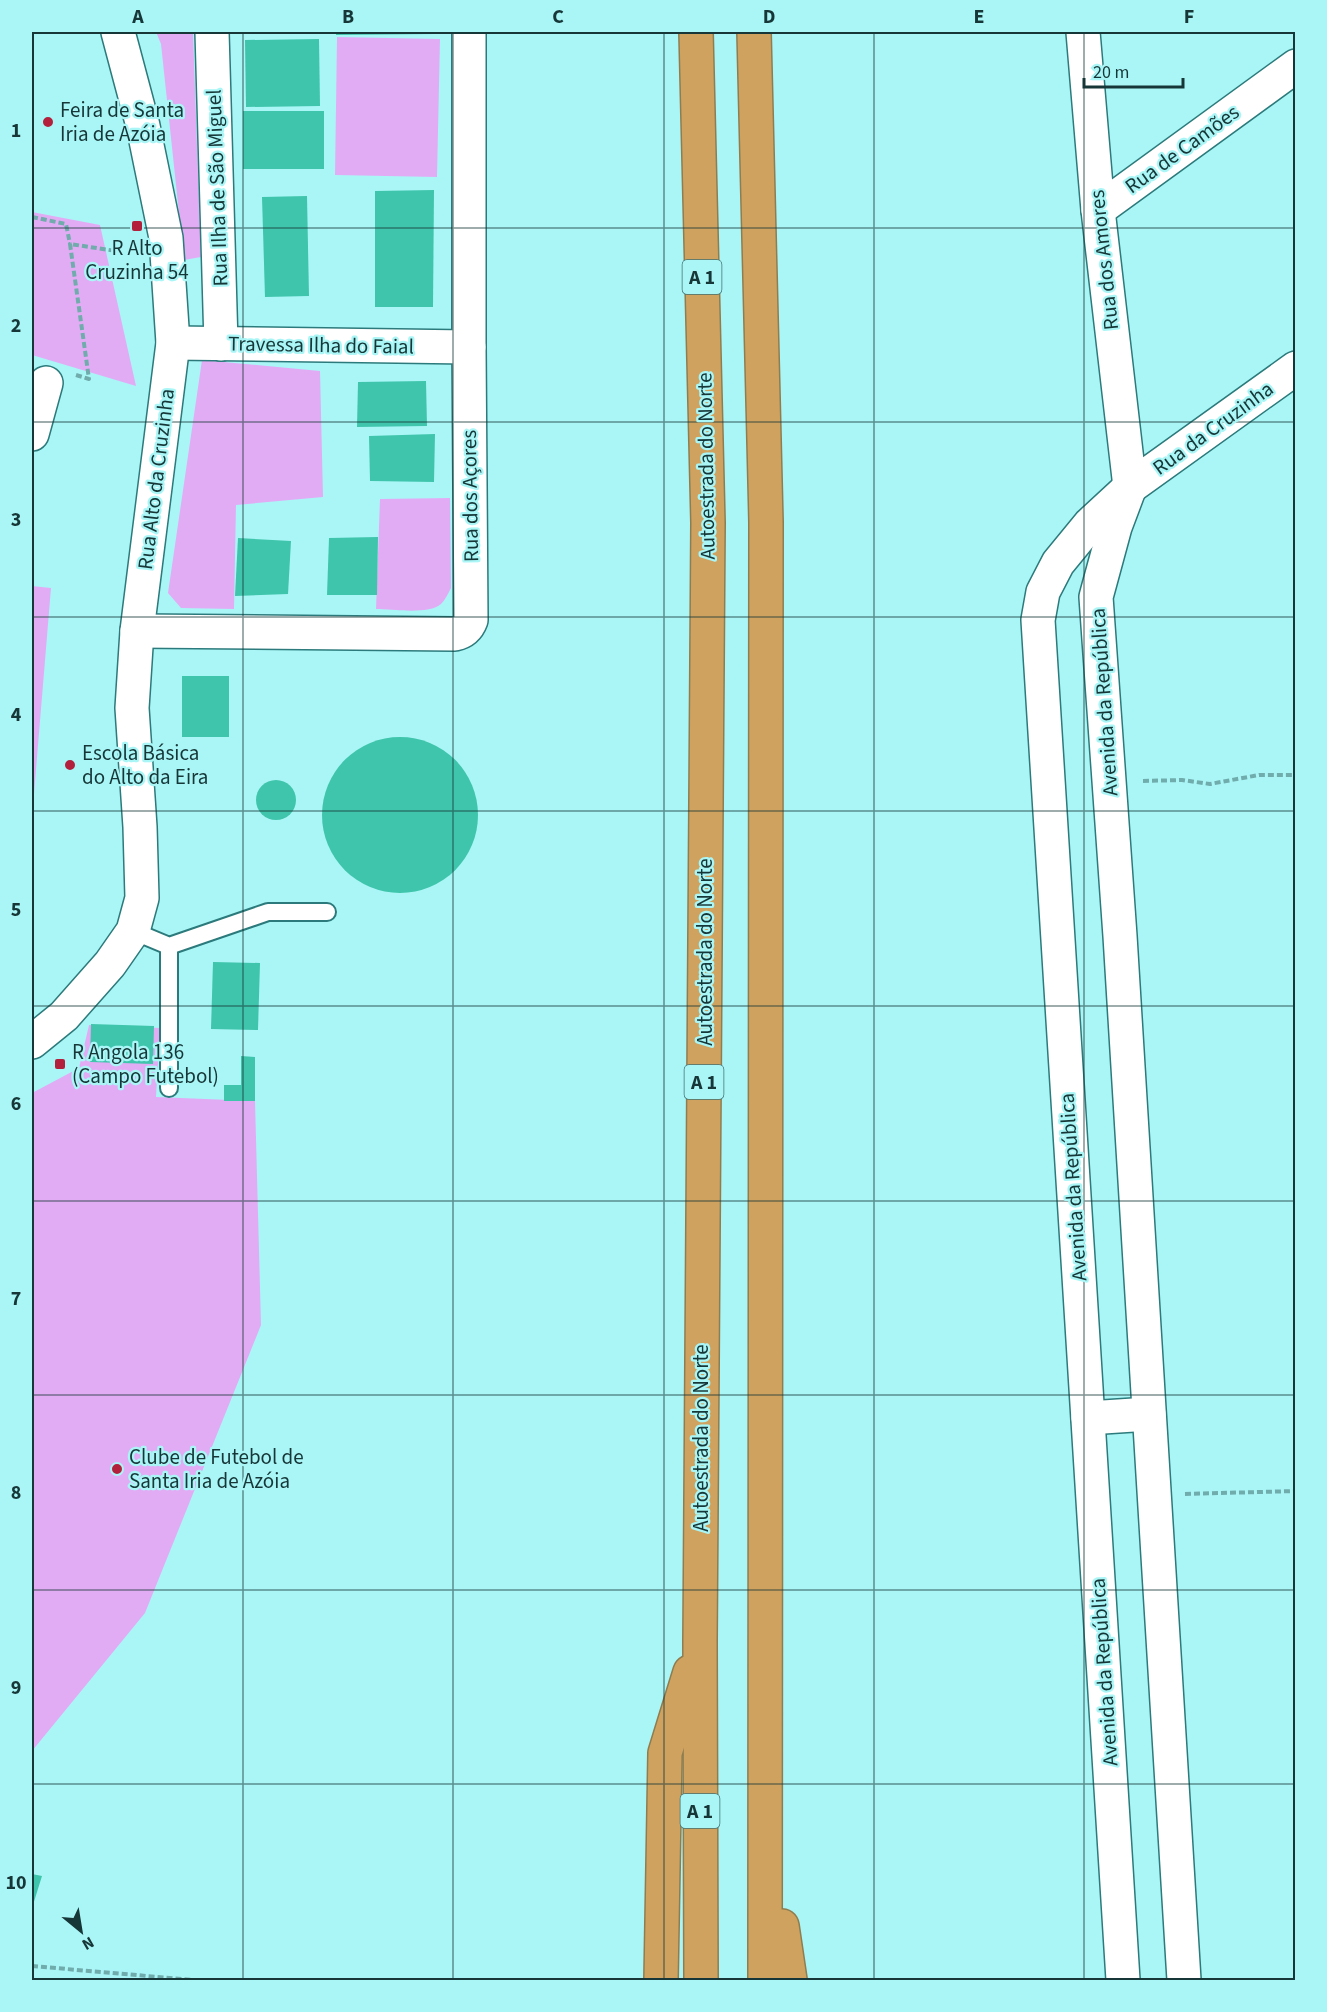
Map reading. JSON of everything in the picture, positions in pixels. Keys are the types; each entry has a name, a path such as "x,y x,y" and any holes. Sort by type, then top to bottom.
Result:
{"highway":[{"name":"Autoestrada do Norte","path":"696,32 708,523 700,1642 701,1980"},
{"path":"754,32 766,522 765,1980"},
{"path":"661,1980 665,1753 700,1642"},
{"path":"766,1818 790,1980"}],"street":[{"name":"Rua Alto da Cruzinha","path":"32,1042 64,1016 110,964 133,931 142,898 132,708 137,631 173,343 166,238 143,126 118,32"},
{"name":"Rua Ilha de São Miguel","path":"212,32 221,344"},
{"name":"Rua dos Açores","path":"137,631 455,634 466,629 471,620 468,347 469,32"},
{"name":"Rua dos Amores","path":"1083,32 1098,210 1130,488"},
{"name":"Rua de Camões","path":"1098,210 1296,66"},
{"name":"Travessa Ilha do Faial","path":"173,343 468,347"},
{"name":"Rua da Cruzinha","path":"1130,488 1296,368"},
{"path":"32,435 58,379"},
{"name":"Avenida da República","path":"1130,488 1115,527 1096,597 1120,936 1184,1980"},
{"name":"Avenida da República","path":"1123,1980 1038,620 1043,592 1058,563 1090,524 1130,488"},
{"path":"1088,1418 1149,1414"}],"lane":[{"path":"133,931 169,946 268,912 327,912"},
{"path":"169,946 169,1088"}],"path":[{"path":"32,218 66,224 70,244 89,379 58,379"},
{"path":"70,244 116,251"},
{"path":"1109,782 1182,780 1210,784 1259,775 1296,775"},
{"path":"1154,1495 1296,1491"},
{"path":"32,1966 193,1980"}],"shaded area":[{"path":"156,32 193,32 201,257 184,260 161,44"},
{"path":"337,37 440,39 437,177 335,175"},
{"path":"32,212 100,225 136,386 32,355"},
{"path":"202,360 320,371 323,497 236,505 234,609 181,608 168,593"},
{"path":"450,498 451,588 445,599 441,604 428,609 410,611 376,609 380,499"},
{"path":"32,586 51,588 33,806 32,806"},
{"name":"Clube de Futebol de Santa Iria de Azóia","path":"89,1025 160,1028 156,1097 255,1101 261,1325 145,1613 32,1751 32,1093 79,1068"}],"building":[{"path":"336,32 436,32 436,34 336,35"},
{"path":"319,39 320,106 246,107 245,40"},
{"path":"243,111 324,111 324,169 243,169"},
{"path":"434,190 433,307 375,307 375,191"},
{"path":"307,196 309,296 265,297 262,197"},
{"path":"426,381 427,426 357,427 358,382"},
{"path":"435,434 434,482 370,481 369,436"},
{"path":"378,537 377,595 327,595 329,538"},
{"path":"238,538 291,541 288,594 235,596"},
{"path":"182,676 229,676 229,737 182,737"},
{"path":"400,737 415,738 430,743 455,760 472,785 477,800 477,830 472,845 455,870 430,887 415,892 400,893 385,892 370,887 345,870 328,845 323,830 322,815 323,800 328,785 345,760 370,743 385,738"},
{"path":"276,780 284,781 290,786 295,792 295,808 290,814 284,819 276,820 268,819 262,814 257,808 256,800 257,792 262,786 268,781"},
{"path":"213,962 260,963 258,1030 211,1029"},
{"path":"91,1024 154,1026 153,1064 90,1062"},
{"path":"241,1056 255,1057 255,1101 224,1101 224,1085 241,1085"},
{"path":"32,1874 42,1876 32,1908"}],"place":[{"name":"Feira de Santa Iria de Azóia","path":"48,122"},
{"name":"R Alto Cruzinha 54","path":"137,226"},
{"name":"Escola Básica do Alto da Eira","path":"70,765"},
{"name":"R Angola 136 (Campo Futebol)","path":"60,1064"},
{"name":"Clube de Futebol de Santa Iria de Azóia","path":"117,1469"}]}
